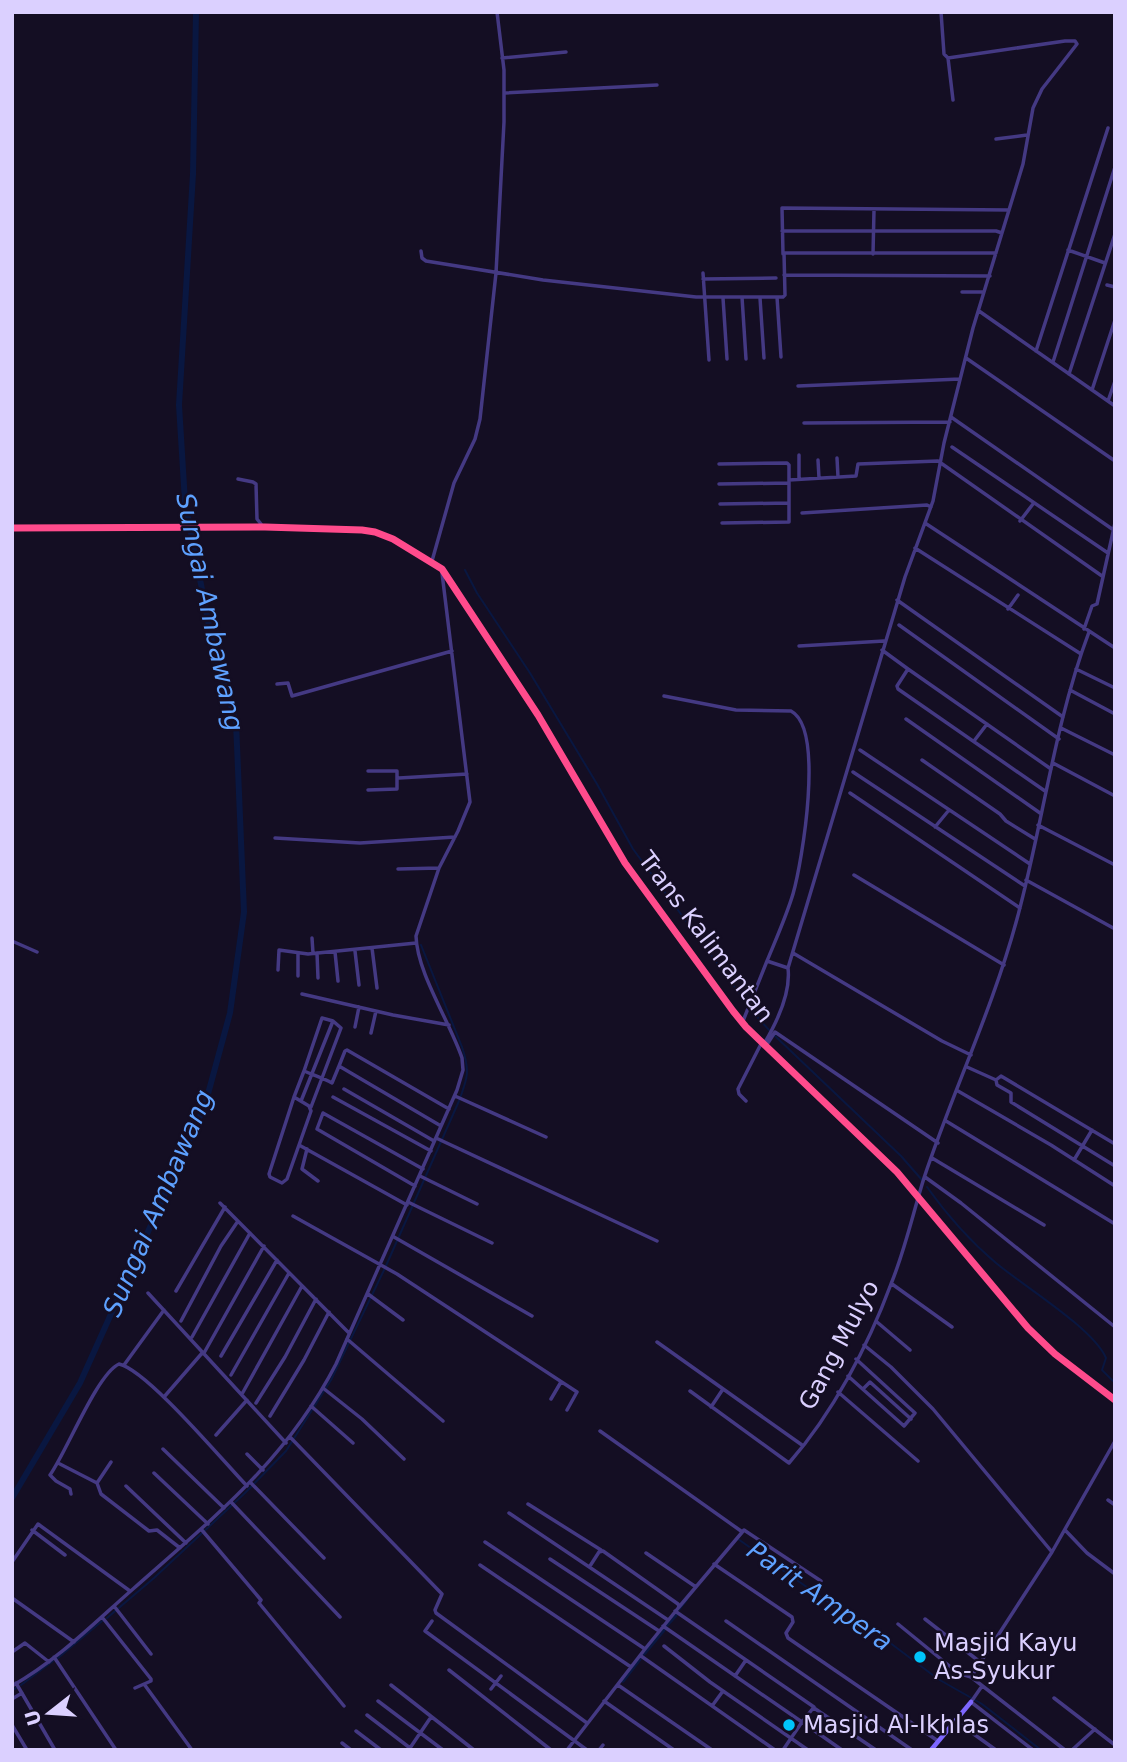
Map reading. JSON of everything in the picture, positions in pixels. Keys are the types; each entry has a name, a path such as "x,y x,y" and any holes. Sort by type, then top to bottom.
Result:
{"highway":[{"name":"Trans Kalimantan","path":"12,528 265,527 375,531 432,561 442,569 531,704 625,863 743,1023 878,1152 1028,1328 1064,1361 1115,1400"}],"street":[{"path":"432,561 454,483 477,432 496,273 505,93 497,12"},
{"path":"941,12 944,54 948,58 953,100"},
{"path":"746,1101 738,1089 772,1033 788,988 788,968 897,600 931,507 960,379 1023,164 1037,96 1077,44 1076,41 948,58"},
{"path":"502,58 566,52"},
{"path":"505,93 657,85"},
{"path":"1036,351 1108,128"},
{"path":"996,139 1027,135"},
{"path":"1053,362 1115,167"},
{"path":"421,251 422,258 426,261 496,273 704,297 777,297 785,295 782,208 1009,210"},
{"path":"873,254 874,209"},
{"path":"782,231 1002,233"},
{"path":"1069,374 1115,234"},
{"path":"1068,250 1105,263"},
{"path":"783,254 996,253"},
{"path":"703,273 709,360"},
{"path":"784,275 990,276"},
{"path":"703,278 775,278"},
{"path":"1107,285 1115,287"},
{"path":"962,292 984,292"},
{"path":"723,297 727,359"},
{"path":"742,297 746,359"},
{"path":"760,297 764,358"},
{"path":"777,297 781,356"},
{"path":"979,310 1115,406"},
{"path":"1092,390 1115,320"},
{"path":"966,358 1115,461"},
{"path":"798,386 960,379"},
{"path":"1108,401 1115,381"},
{"path":"804,423 950,419 1114,530"},
{"path":"952,447 1108,553"},
{"path":"799,456 800,479"},
{"path":"837,458 838,477"},
{"path":"818,460 819,478"},
{"path":"719,484 856,476 858,464 938,461 1102,576"},
{"path":"719,464 787,463 789,481 789,522 722,523"},
{"path":"238,480 256,484 258,522 265,527"},
{"path":"720,504 789,503"},
{"path":"1020,520 1033,504"},
{"path":"802,513 927,505 931,507"},
{"path":"925,523 1115,648"},
{"name":"Gang Mulyo","path":"711,1407 790,1462 848,1376 876,1322 924,1180 1004,965 1020,908 1063,717 1092,606 1097,604 1115,523"},
{"path":"915,548 1081,654"},
{"path":"55,1750 14,1684 74,1642 208,1524 263,1470 286,1443 323,1388 383,1266 449,1109 458,1097 463,1065 416,943 439,868 470,802 443,597 442,569"},
{"path":"1008,609 1018,595"},
{"path":"897,600 1063,717"},
{"path":"899,625 1059,739"},
{"path":"799,646 885,641"},
{"path":"883,650 1051,769"},
{"path":"277,684 288,683 292,696 452,651"},
{"path":"1076,668 1115,688"},
{"path":"908,669 897,688 1045,791"},
{"path":"1070,690 1115,714"},
{"path":"664,696 736,710 791,711 798,715 802,722 809,748 809,795 793,893 743,1023"},
{"path":"906,719 1040,813"},
{"path":"974,741 987,724"},
{"path":"1061,728 1115,755"},
{"path":"860,750 1030,864"},
{"path":"922,760 1035,839"},
{"path":"1053,763 1115,796"},
{"path":"368,771 397,771 398,778 397,789 368,790"},
{"path":"853,772 1025,886"},
{"path":"398,778 467,774"},
{"path":"850,793 1020,908"},
{"path":"935,827 949,810"},
{"path":"1038,825 1115,865"},
{"path":"275,838 360,844 455,837"},
{"path":"398,869 439,868"},
{"path":"853,875 1004,965"},
{"path":"1026,880 1115,929"},
{"path":"313,938 318,978"},
{"path":"12,941 37,952"},
{"path":"278,970 279,950 298,954 355,951 416,943"},
{"path":"372,948 377,988"},
{"path":"355,951 359,985"},
{"path":"335,952 338,981"},
{"path":"793,953 942,1041 971,1055"},
{"path":"298,954 298,976"},
{"path":"767,961 788,968"},
{"path":"302,994 449,1025"},
{"path":"355,1027 359,1007"},
{"path":"371,1033 376,1011"},
{"path":"323,1017 342,1027 285,1182 270,1177 269,1174 304,1071 323,1017"},
{"path":"301,1101 333,1021"},
{"path":"772,1033 776,1032 938,1143"},
{"path":"304,1071 332,1083 347,1050 449,1109"},
{"path":"339,1066 442,1126"},
{"path":"967,1066 996,1080 997,1085 1011,1093 1011,1102 1115,1166"},
{"path":"996,1080 1001,1076 1115,1144"},
{"path":"344,1089 436,1139 657,1241"},
{"path":"958,1091 1115,1186"},
{"path":"294,1097 311,1107"},
{"path":"333,1097 431,1151"},
{"path":"458,1097 547,1137"},
{"path":"415,1186 317,1129 323,1113 423,1169"},
{"path":"946,1121 1115,1224"},
{"path":"1074,1160 1092,1130"},
{"path":"299,1145 492,1243"},
{"path":"307,1149 302,1171 318,1181"},
{"path":"932,1158 1044,1225"},
{"path":"422,1178 477,1204"},
{"path":"924,1180 961,1203 1115,1327"},
{"path":"220,1203 349,1333"},
{"path":"176,1291 225,1208"},
{"path":"293,1216 383,1266 578,1393 567,1410"},
{"path":"181,1321 221,1246 238,1221"},
{"path":"192,1337 250,1233"},
{"path":"395,1238 532,1315"},
{"path":"164,1397 203,1352 264,1246"},
{"path":"221,1356 276,1260"},
{"path":"230,1376 289,1273"},
{"path":"891,1284 951,1327"},
{"path":"242,1394 302,1286"},
{"path":"148,1293 286,1443"},
{"path":"368,1294 403,1320"},
{"path":"256,1403 285,1357 316,1299"},
{"path":"124,1365 164,1310"},
{"path":"270,1416 304,1360 329,1311"},
{"path":"876,1322 910,1350"},
{"path":"346,1339 443,1421"},
{"path":"657,1342 802,1446"},
{"path":"864,1345 891,1367 933,1409 1052,1552"},
{"path":"848,1376 904,1426 911,1419 915,1411 856,1359"},
{"path":"71,1494 70,1489 50,1477 99,1385 114,1366 124,1365 164,1397 324,1558"},
{"path":"551,1399 561,1382"},
{"path":"863,1390 870,1382 911,1419"},
{"path":"323,1388 371,1427 404,1459"},
{"path":"690,1391 711,1407 723,1389"},
{"path":"838,1392 918,1461"},
{"path":"215,1435 247,1400"},
{"path":"311,1406 354,1443"},
{"path":"600,1431 741,1531 745,1530 821,1581"},
{"path":"290,1437 442,1594 435,1609 436,1613 587,1723"},
{"path":"971,1677 1052,1552 1115,1441"},
{"path":"163,1449 223,1508"},
{"path":"247,1454 263,1470"},
{"path":"58,1462 97,1483 101,1494 149,1531 158,1530 180,1548"},
{"path":"97,1483 111,1462"},
{"path":"154,1473 208,1524"},
{"path":"126,1486 186,1543"},
{"path":"1108,1500 1115,1505"},
{"path":"231,1502 340,1617"},
{"path":"528,1504 603,1551 746,1660 876,1750"},
{"path":"509,1513 668,1620"},
{"path":"12,1562 32,1530 39,1524 130,1591"},
{"path":"201,1529 344,1706"},
{"path":"32,1530 65,1555"},
{"path":"1065,1530 1079,1546 1115,1574"},
{"path":"567,1750 741,1531"},
{"path":"485,1542 645,1649"},
{"path":"590,1566 599,1552 603,1551"},
{"path":"646,1553 696,1587"},
{"path":"550,1559 659,1631"},
{"path":"715,1564 792,1617 793,1622 786,1633 788,1638 938,1741"},
{"path":"480,1565 631,1667"},
{"path":"12,1598 74,1642"},
{"path":"114,1606 151,1654"},
{"path":"102,1617 151,1679 135,1688"},
{"path":"925,1619 980,1662"},
{"path":"432,1621 425,1631 587,1750"},
{"path":"726,1621 912,1750"},
{"path":"898,1624 958,1673 971,1677 1065,1750"},
{"path":"663,1626 842,1750"},
{"path":"12,1652 25,1643 49,1662"},
{"path":"664,1646 808,1750"},
{"path":"641,1656 775,1750"},
{"path":"54,1657 116,1750"},
{"path":"735,1676 746,1660"},
{"path":"449,1670 551,1750"},
{"path":"491,1689 501,1676"},
{"path":"144,1684 192,1750"},
{"path":"391,1685 474,1750"},
{"path":"618,1685 712,1750"},
{"path":"931,1750 982,1686"},
{"path":"712,1707 723,1691"},
{"path":"12,1699 22,1693"},
{"path":"1055,1698 1115,1745"},
{"path":"378,1701 443,1750"},
{"path":"604,1701 674,1750"},
{"path":"972,1701 1033,1750"},
{"path":"783,1750 814,1707"},
{"path":"366,1715 410,1749 431,1717"},
{"path":"12,1725 27,1750"},
{"path":"961,1725 996,1750"},
{"path":"1072,1750 1095,1729"},
{"path":"356,1731 381,1750"},
{"path":"342,1743 351,1750"}],"waterway":[{"name":"Sungai Ambawang","path":"12,1498 80,1383 205,1105 230,1013 244,912 236,722 213,646 185,502 179,405 193,174 196,12"},
{"path":"465,570 597,784 633,849 747,1004"},
{"path":"107,1618 154,1578 286,1451 331,1380 385,1268 459,1101 467,1074 462,1047 421,945"},
{"path":"750,1009 770,1031"},
{"path":"774,1035 901,1156 922,1180"},
{"path":"927,1187 986,1255 1056,1308 1099,1346 1106,1358 1102,1370 1115,1383"},
{"name":"Parit Ampera","path":"738,1539 841,1611 873,1630 938,1679 982,1704 1041,1750"},
{"path":"679,1610 687,1600"},
{"path":"667,1625 676,1615"},
{"path":"58,1658 102,1621"},
{"path":"644,1654 664,1630"},
{"path":"623,1681 640,1659"},
{"path":"21,1685 53,1661"},
{"path":"12,1690 16,1688"}],"place":[{"name":"Masjid Kayu As-Syukur","path":"920,1657"},
{"name":"Masjid Al-Ikhlas","path":"789,1725"}]}
